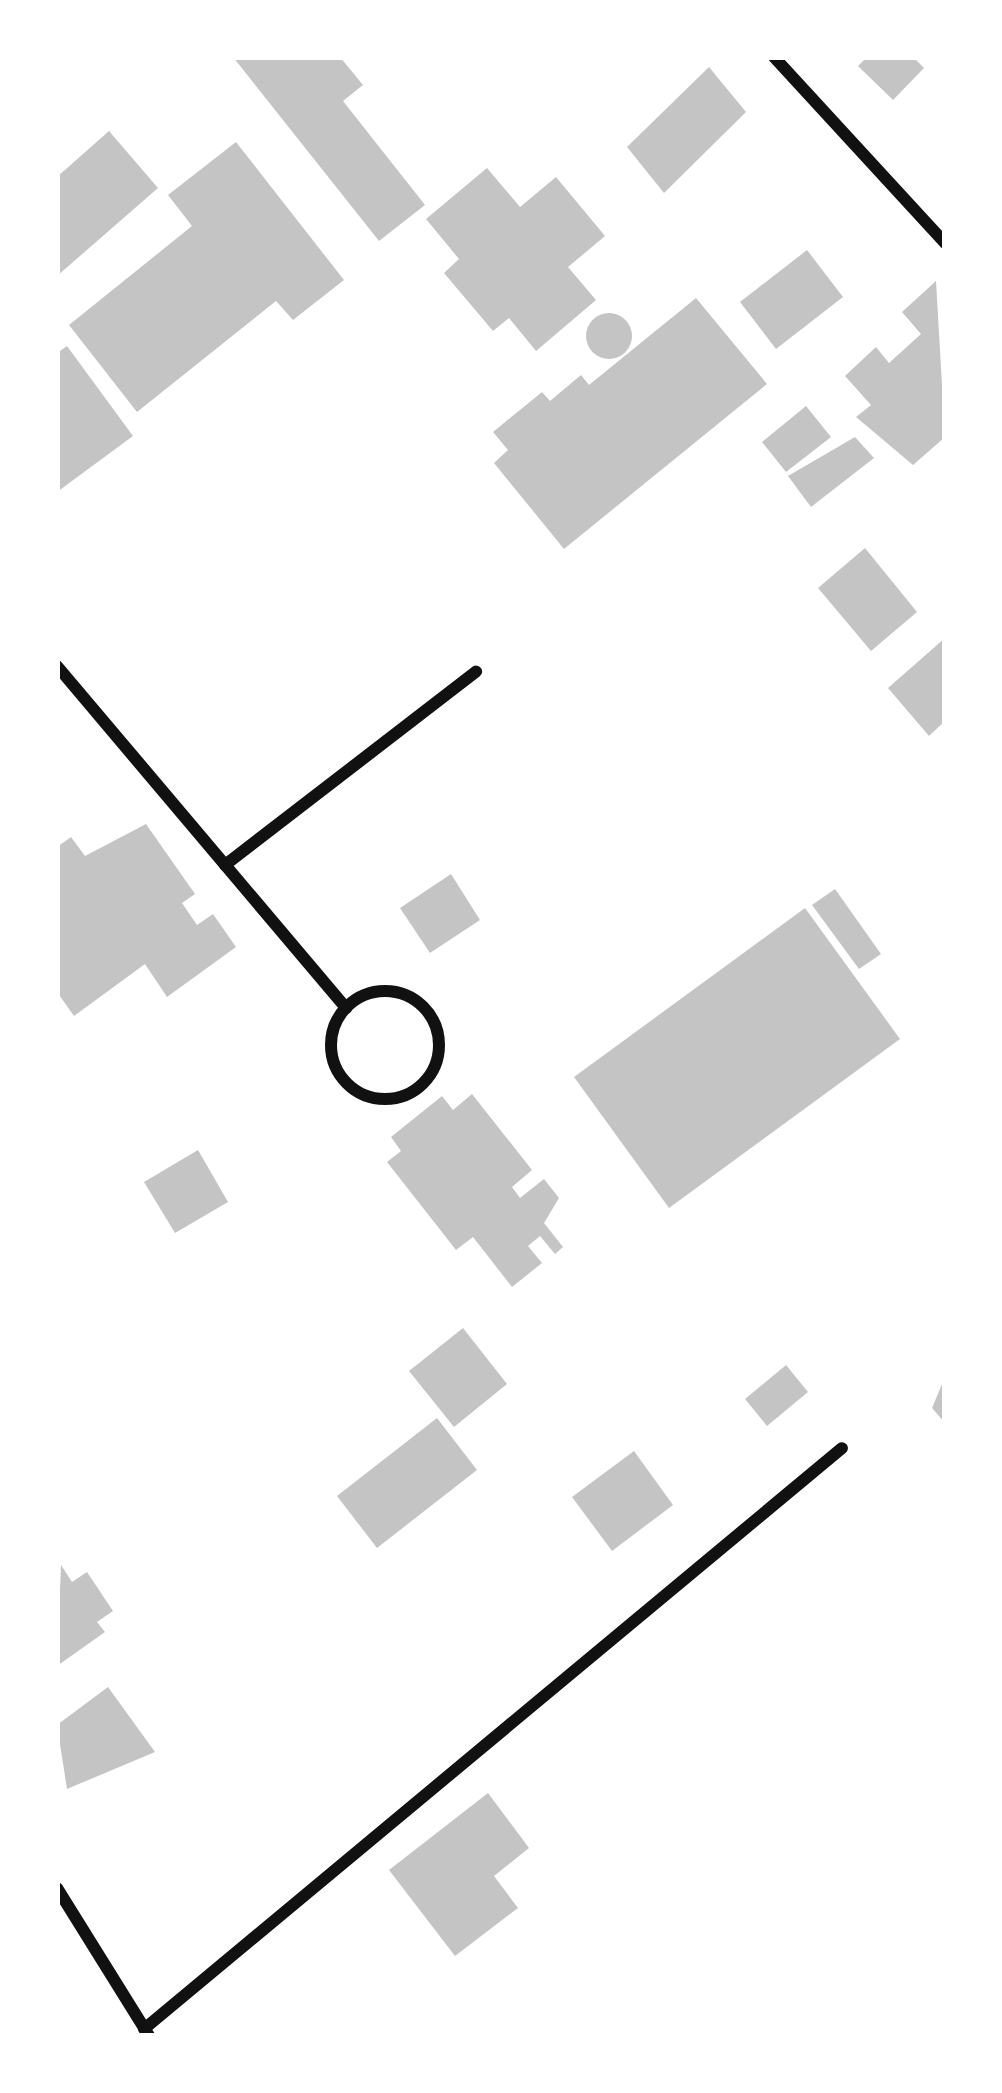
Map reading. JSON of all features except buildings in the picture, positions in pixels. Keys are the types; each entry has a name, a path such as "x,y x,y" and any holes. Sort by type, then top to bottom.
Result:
{"street":[{"path":"774,57 945,243"},
{"path":"57,666 346,1008"},
{"path":"225,865 476,672"},
{"path":"395,992 426,1009 439,1042 418,1089 385,1100 340,1074 332,1040 346,1008 395,992"},
{"path":"57,1888 147,2032 842,1448"}]}
